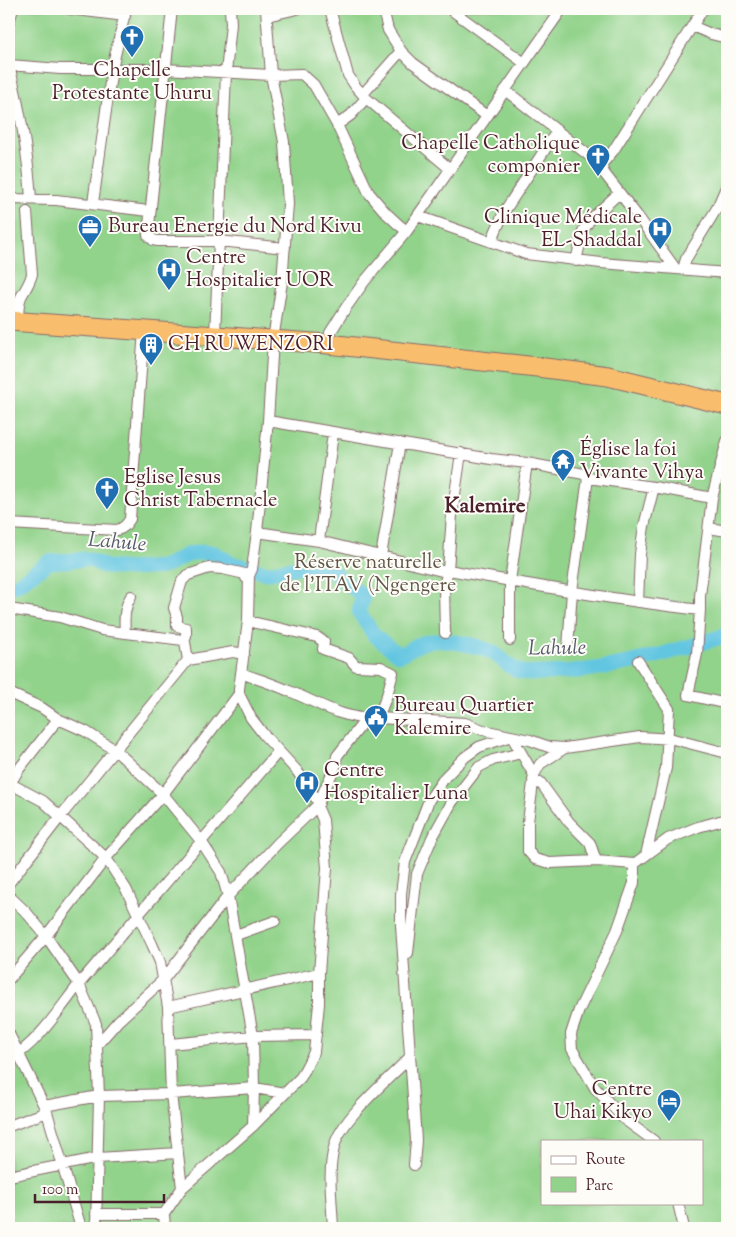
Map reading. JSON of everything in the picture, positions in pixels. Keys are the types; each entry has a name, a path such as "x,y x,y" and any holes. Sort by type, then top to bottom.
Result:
{"highway":[{"path":"14,322 328,344 537,367 608,376 727,405"}],"street":[{"path":"9,22 13,9"},
{"path":"69,9 126,12 112,68 94,203"},
{"path":"172,9 149,211 148,235 153,240 158,241 219,241 285,248"},
{"path":"214,335 226,73 231,24 230,9"},
{"path":"9,979 46,936 106,858 163,794 239,694 248,621 249,578 257,532 268,421 273,340 282,282 288,204 284,142 271,75 266,13 297,9"},
{"path":"330,9 348,74 356,87 364,96 450,169"},
{"path":"382,9 388,30 401,51 413,63 487,116"},
{"path":"450,9 523,62"},
{"path":"328,344 330,333 345,309 364,282 418,216 523,62 559,13 548,9"},
{"path":"601,165 704,9"},
{"path":"692,26 727,38"},
{"path":"337,124 351,115 401,51"},
{"path":"31,199 30,173 23,126 9,65 60,69 165,69 271,75 302,74 314,86 337,124 369,193 386,213 407,231"},
{"path":"505,90 601,165 604,173 679,269"},
{"path":"491,242 504,212 557,131"},
{"path":"679,269 717,208 727,185"},
{"path":"576,260 583,231 589,220 619,193"},
{"path":"9,199 94,203 149,211"},
{"path":"14,322 22,296 30,284 32,274 27,212"},
{"path":"418,216 526,254 727,273"},
{"path":"9,524 116,530 127,524 130,519 144,330"},
{"path":"268,421 491,459 527,463 584,474 588,478 654,487 712,498"},
{"path":"319,542 333,433"},
{"path":"727,441 712,498 700,596 697,654 688,695 727,704"},
{"path":"381,556 400,443"},
{"path":"445,633 444,586 448,570 452,515 461,453"},
{"path":"510,640 510,581 527,463"},
{"path":"568,648 572,592 588,478"},
{"path":"638,602 640,554 644,526 654,487"},
{"path":"709,528 727,531"},
{"path":"257,532 319,542 442,571 448,570 572,592 700,610"},
{"path":"183,640 186,636 186,628 177,626 174,608 182,582 188,575 209,568 245,574 246,578 249,578"},
{"path":"124,633 126,605 131,596"},
{"path":"9,608 60,617 86,626 124,633 183,640"},
{"path":"248,621 317,637 324,642 323,649 349,658 356,666 381,667 393,673 378,718"},
{"path":"183,640 188,660"},
{"path":"9,883 60,817 188,660 233,652 244,654"},
{"path":"638,661 669,709 666,768 646,855"},
{"path":"241,673 335,711 366,719 465,723 483,730 530,740 549,747 565,748 640,738 667,739 700,745 727,753"},
{"path":"9,693 85,731 115,750 163,794 201,842 221,872 236,935 253,1036 253,1126"},
{"path":"165,1228 164,1214 182,1188 253,1126 286,1093 301,1077 314,1052 327,868 323,820 318,804 297,771 278,752 251,718 239,694"},
{"path":"58,718 19,768 9,784 42,802 106,858 126,888 160,962 168,1007 170,1094 182,1188"},
{"path":"97,1045 118,1021 163,980 228,896 318,804 335,767 337,756 366,719"},
{"path":"512,737 534,777 540,782 569,822 590,844 596,861"},
{"path":"414,1165 416,1140 409,1058 401,894 405,862 430,800 445,777 465,757 479,747 500,739 512,737"},
{"path":"565,748 540,764 534,777 528,822 528,851 535,859 550,862 596,861 634,864 668,839 727,819"},
{"path":"9,1059 20,1054 50,1022 79,984 278,752"},
{"path":"405,974 417,874 432,838 452,802 479,767 493,760 521,753"},
{"path":"634,864 634,883 617,931 580,1010 571,1034 572,1049 595,1088 625,1120 652,1140"},
{"path":"9,896 26,912 46,936 79,984 96,1024 99,1096 96,1228"},
{"path":"236,935 275,921"},
{"path":"168,1007 319,973"},
{"path":"9,1034 46,1109 63,1164 78,1228"},
{"path":"170,1044 253,1036 316,1035"},
{"path":"333,1228 331,1173 335,1142 348,1121 409,1058"},
{"path":"9,1126 46,1109 99,1096 170,1094 254,1088 286,1093"},
{"path":"9,1176 98,1158 178,1154"},
{"path":"678,1204 684,1228"},
{"path":"96,1214 164,1214"}],"green space":[{"name":"Réserve naturelle de l'ITAV (Ngengere","path":"9,9 727,9 727,1228 9,1228"}],"waterway":[{"name":"Lahule","path":"9,587 19,583 49,562 88,559 106,567 131,569 163,567 189,554 202,552 215,553 231,563 267,573 306,565 329,569 363,596 359,612 374,635 399,655 426,642 451,642 487,650 514,669 529,673 581,671 630,663 727,635"}],"place":[{"name":"Chapelle Protestante Uhuru","path":"132,58"},
{"name":"Chapelle Catholique componier","path":"598,177"},
{"name":"Bureau Energie du Nord Kivu","path":"90,248"},
{"name":"Clinique Médicale EL-Shaddal","path":"660,250"},
{"name":"Centre Hospitalier UOR","path":"169,291"},
{"name":"CH RUWENZORI","path":"151,366"},
{"name":"Église la foi Vivante Vihya","path":"563,482"},
{"name":"Eglise Jesus Christ Tabernacle","path":"107,510"},
{"name":"Bureau Quartier Kalemire","path":"376,738"},
{"name":"Centre Hospitalier Luna","path":"307,804"},
{"name":"Centre Uhai Kikyo","path":"669,1122"}],"district":[{"name":"Kalemire","path":"485,507"}]}
